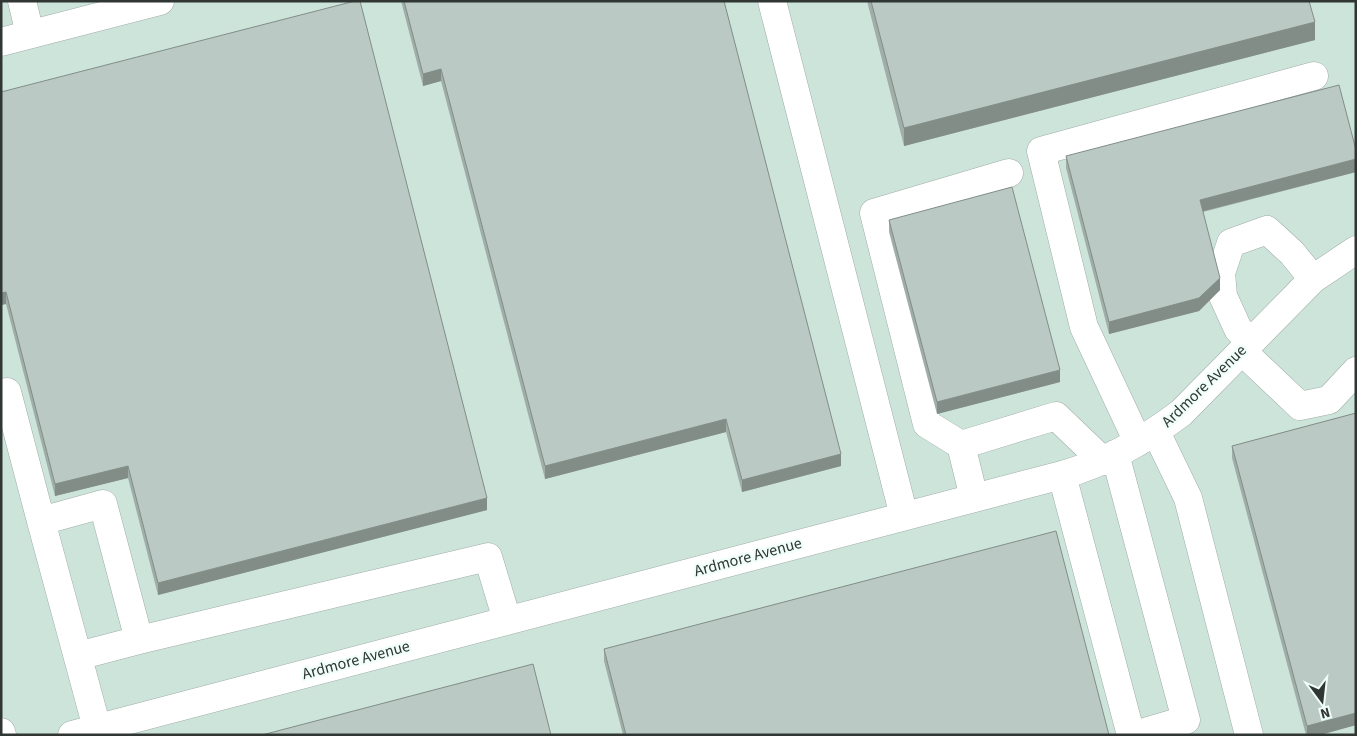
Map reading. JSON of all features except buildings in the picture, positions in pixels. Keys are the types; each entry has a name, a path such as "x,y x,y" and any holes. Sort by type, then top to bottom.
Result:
{"street":[{"path":"22,1 30,34"},
{"path":"1,42 160,1"},
{"path":"772,1 904,516"},
{"path":"1249,735 1188,498 1147,437 1084,327 1041,151 1314,76"},
{"path":"974,498 961,445 927,424 874,212 1009,173"},
{"path":"1313,279 1292,254 1267,230 1231,243 1221,274 1223,296 1246,346 1300,406 1329,400 1356,371"},
{"name":"Ardmore Avenue","path":"84,731 1062,475 1109,458 1147,437 1181,413 1313,279 1356,250"},
{"path":"1,393 6,392 78,656 84,731"},
{"path":"961,445 1056,416 1109,458 1186,720 1135,735"},
{"path":"1062,475 1131,735"},
{"path":"41,520 103,504 140,640"},
{"path":"78,656 488,557 507,620"}],"shaded area":[{"path":"1,1 1356,1 1356,735 1,735"}]}
